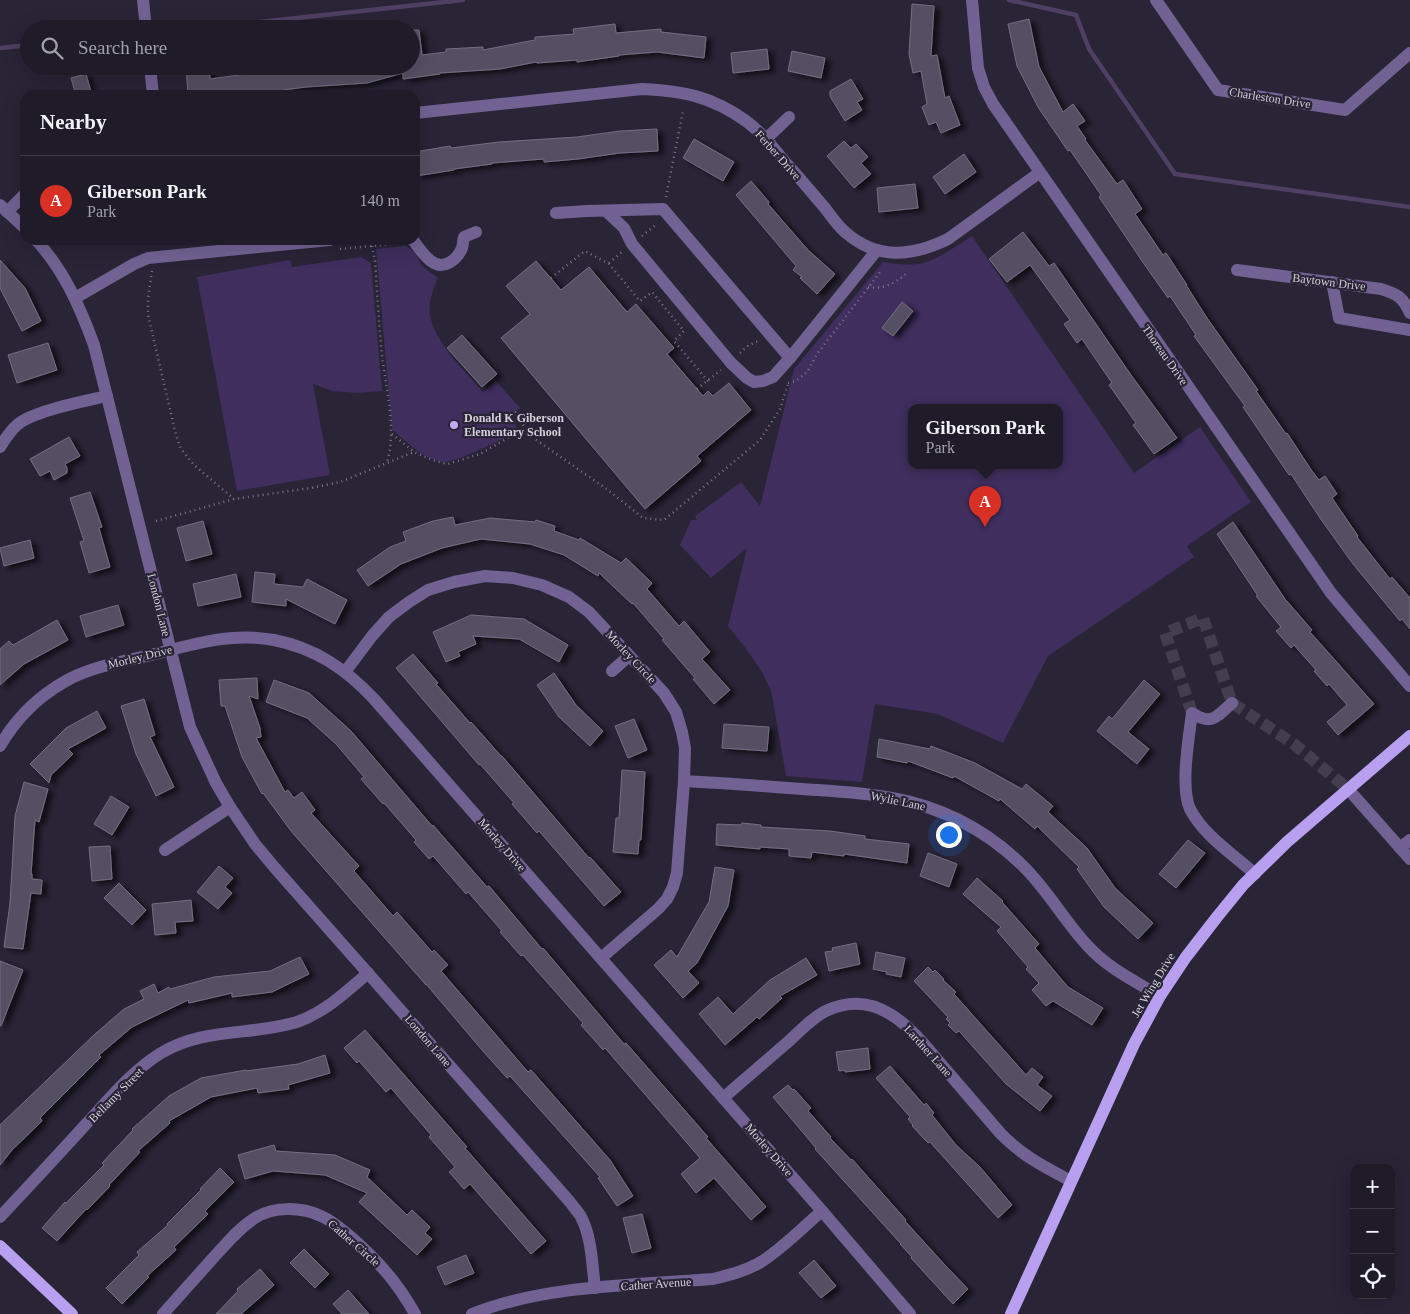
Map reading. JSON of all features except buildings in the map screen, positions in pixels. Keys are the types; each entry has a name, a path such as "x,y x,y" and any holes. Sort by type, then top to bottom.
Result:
{"main road":[{"name":"Jet Wing Drive","path":"1011,1314 1134,1044 1160,996 1186,957 1216,917 1244,885 1287,842 1410,736"},
{"path":"0,1246 72,1314"}],"street":[{"path":"143,0 145,20"},
{"name":"Thoreau Drive","path":"972,0 978,68 992,104 1331,593 1410,686"},
{"name":"Charleston Drive","path":"1156,0 1218,90 1345,110 1410,53"},
{"path":"151,75 152,90"},
{"name":"Ferber Drive","path":"420,112 642,90 668,90 686,93 709,100 747,122 766,139 844,231 877,250 895,253 913,252 931,247 948,238 1039,173"},
{"path":"766,139 790,117"},
{"path":"20,198 4,209 20,223"},
{"path":"556,213 663,209 790,358"},
{"path":"606,211 624,228 632,244 731,363 754,382 773,377 877,250"},
{"path":"417,245 430,261 436,265 443,265 454,261 461,249 464,237 476,232"},
{"name":"London Lane","path":"40,245 54,262 75,298 94,345 190,727 216,783 255,844 570,1202 586,1229 595,1288"},
{"path":"75,298 148,258 279,245"},
{"name":"Baytown Drive","path":"1237,270 1381,288 1396,293 1407,306 1410,313"},
{"path":"1332,282 1339,318 1410,330"},
{"path":"0,447 18,424 28,417 107,396"},
{"name":"Morley Circle","path":"345,672 389,617 409,602 428,590 454,582 485,576 513,578 542,585 569,597 589,612 664,694 676,712 685,748 677,873 667,899 601,958"},
{"name":"Morley Drive","path":"0,746 13,726 44,695 82,673 106,665 206,640 231,637 275,640 299,646 323,657 361,685 374,699 910,1314"},
{"path":"612,671 629,656"},
{"path":"1232,704 1214,719 1202,719 1192,713 1186,786 1189,807 1198,822 1212,837 1255,874"},
{"name":"Wylie Lane","path":"684,781 857,793 923,805 950,816 977,830 1022,864 1044,888 1086,945 1118,972 1160,996"},
{"path":"1348,789 1405,844 1410,860"},
{"path":"164,850 230,807"},
{"name":"Bellamy Street","path":"0,1218 126,1081 162,1053 201,1037 226,1032 276,1027 298,1021 336,1001 368,973"},
{"name":"Lardner Lane","path":"723,1098 811,1022 828,1010 848,1004 869,1004 886,1010 918,1037 1015,1148 1031,1160 1071,1181"},
{"name":"Cather Circle","path":"163,1314 241,1228 257,1217 274,1210 290,1209 307,1211 322,1216 337,1225 389,1275 403,1293 415,1314"},
{"name":"Cather Avenue","path":"472,1314 509,1301 538,1295 595,1288 713,1279 729,1275 745,1270 777,1250 822,1211"}],"path":[{"path":"372,246 375,260 382,355 392,434 391,450 387,462"},
{"path":"551,278 585,251 609,264 640,301 652,292 684,332 674,341 708,381"},
{"path":"152,269 148,315 176,435 181,449 194,466 234,499"},
{"path":"788,383 796,381 807,372 817,354 881,271"},
{"path":"868,287 876,289 898,282 908,272"},
{"path":"515,412 535,439 608,490 643,518 664,520 760,440 780,409 790,378"},
{"path":"392,434 414,452 448,464 480,454 525,428"},
{"path":"156,521 234,499 340,482 414,452"}],"shaded area":[{"path":"972,236 1134,473 1200,427 1251,502 1187,546 1194,557 1048,656 1003,743 937,714 875,704 862,782 786,776 771,690 762,672 728,626 747,548 711,578 680,545 691,520 697,520 695,516 741,482 760,506 794,369 883,262 908,265 918,264 942,255"},
{"path":"406,246 415,253 422,266 438,278 431,296 430,315 444,346 483,392 496,381 520,408 510,416 519,431 482,449 451,461 437,461 430,458 416,450 392,429 376,249"},
{"path":"361,257 371,263 382,391 357,393 332,391 313,384 330,475 237,491 197,277 290,260 292,267"}],"waterway":[{"path":"278,20 463,0"},
{"path":"1009,0 1076,15 1089,49 1175,174 1410,207"},
{"path":"0,48 20,46"}],"tunnel":[{"path":"1192,713 1165,633 1203,618 1232,703 1294,744 1348,789"}],"place":[{"name":"Donald K Giberson Elementary School","path":"454,425"},
{"name":"Giberson Park","path":"985,527"}]}
